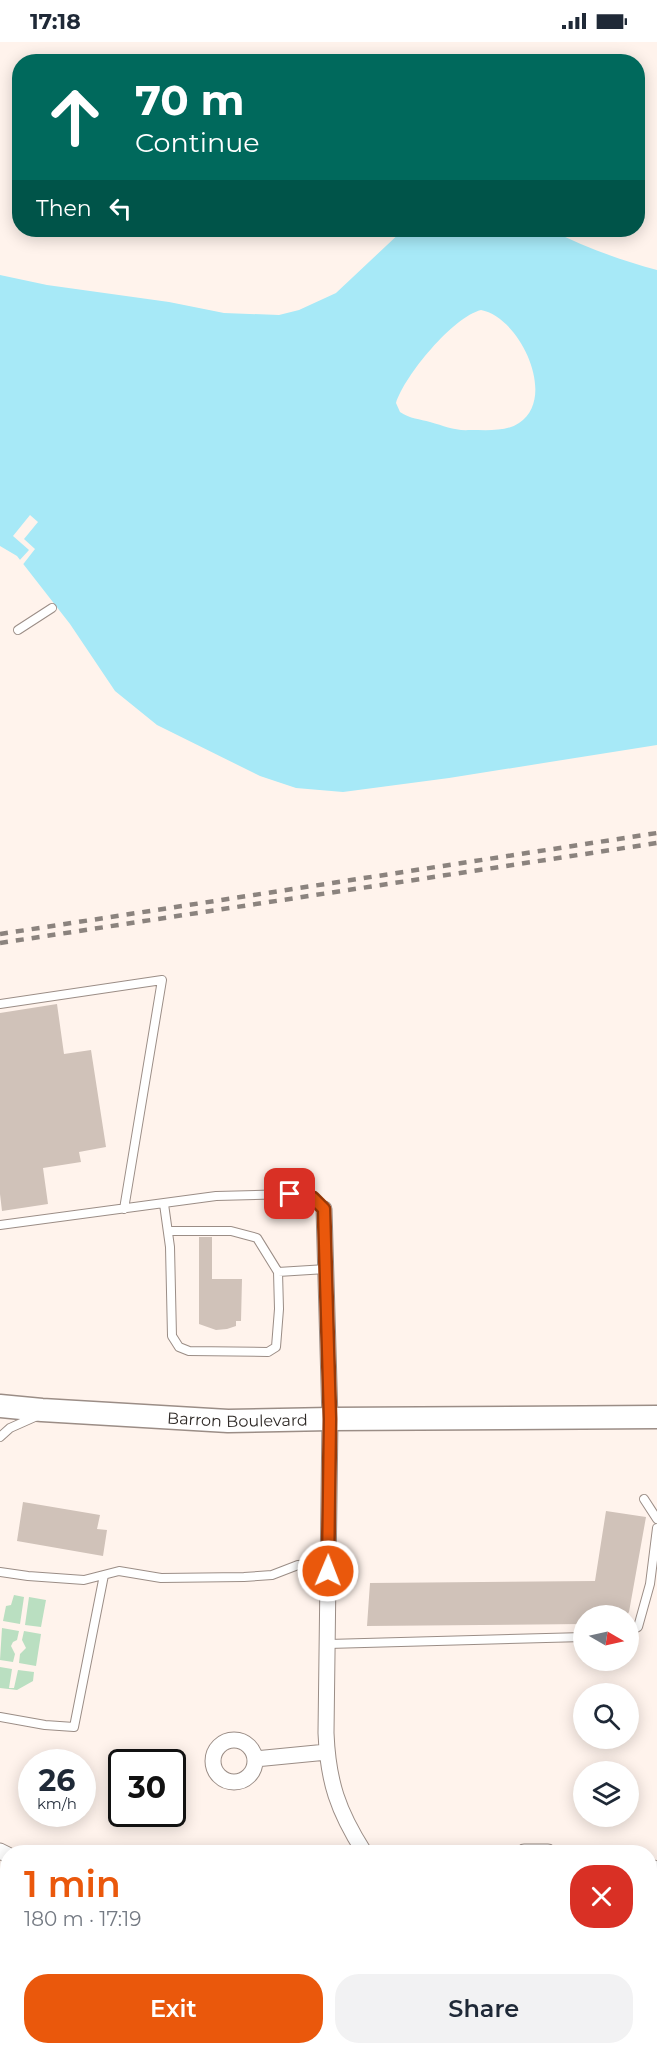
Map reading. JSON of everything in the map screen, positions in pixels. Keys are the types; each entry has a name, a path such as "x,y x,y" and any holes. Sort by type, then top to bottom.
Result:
{"main road":[{"name":"Barron Boulevard","path":"0,1406 228,1421 657,1417"}],"street":[{"path":"324,1209 330,1419 327,1752 329,1771 336,1796 347,1825 360,1845"},
{"path":"255,1759 327,1752"}],"lane":[{"path":"18,630 52,608"},
{"path":"0,1004 162,980 124,1209"},
{"path":"0,1226 216,1196 290,1194 313,1198 324,1209"},
{"path":"164,1204 170,1247 172,1336 179,1347 189,1351 268,1352 276,1347 279,1309 278,1272 257,1238 231,1231 168,1231"},
{"path":"278,1272 326,1269"},
{"path":"0,1437 9,1428 50,1411"},
{"path":"644,1499 657,1519"},
{"path":"639,1624 650,1584 657,1528"},
{"path":"0,1572 84,1580 119,1571 161,1578 244,1577 272,1575 298,1565 329,1563"},
{"path":"0,1717 45,1725 74,1727 104,1575"},
{"path":"328,1644 573,1637"}],"green space":[{"path":"14,1595 24,1597 20,1624 3,1621 6,1606 11,1605"},
{"path":"29,1597 46,1600 41,1627 25,1625"},
{"path":"2,1628 19,1631 17,1640 11,1646 15,1654 13,1662 0,1660"},
{"path":"24,1631 41,1634 36,1666 19,1663 20,1654 26,1648 22,1640"},
{"path":"0,1667 12,1669 9,1688 14,1688 18,1670 34,1672 33,1681 17,1690 0,1688"}],"water":[{"path":"396,237 566,237 602,253 657,270 657,745 449,778 343,792 296,788 260,776 157,725 115,691 70,624 17,556 0,546 0,275 47,285 169,302 224,313 279,315 299,310 336,293","holes":["481,310 495,316 509,327 529,360 534,378 535,396 530,411 519,423 502,429 459,430 400,412 396,403 409,378 431,349 457,324"]}],"pier":[{"path":"30,515 38,522 24,539 35,549 21,567 18,562 29,550 13,536"}],"building":[{"path":"57,1004 64,1054 91,1050 106,1147 79,1152 81,1162 43,1168 48,1204 2,1211 0,1194 0,1013"},
{"path":"199,1237 212,1237 212,1279 242,1279 241,1321 236,1321 236,1326 216,1330 199,1324"},
{"path":"23,1502 100,1515 97,1529 107,1530 103,1556 17,1541"},
{"path":"606,1511 646,1517 630,1605 573,1605 573,1624 367,1626 370,1583 595,1581"}],"railway":[{"path":"0,934 657,833"},
{"path":"0,943 657,843"}],"route":[{"path":"290,1194 313,1198 324,1209 330,1419 328,1571"}]}
